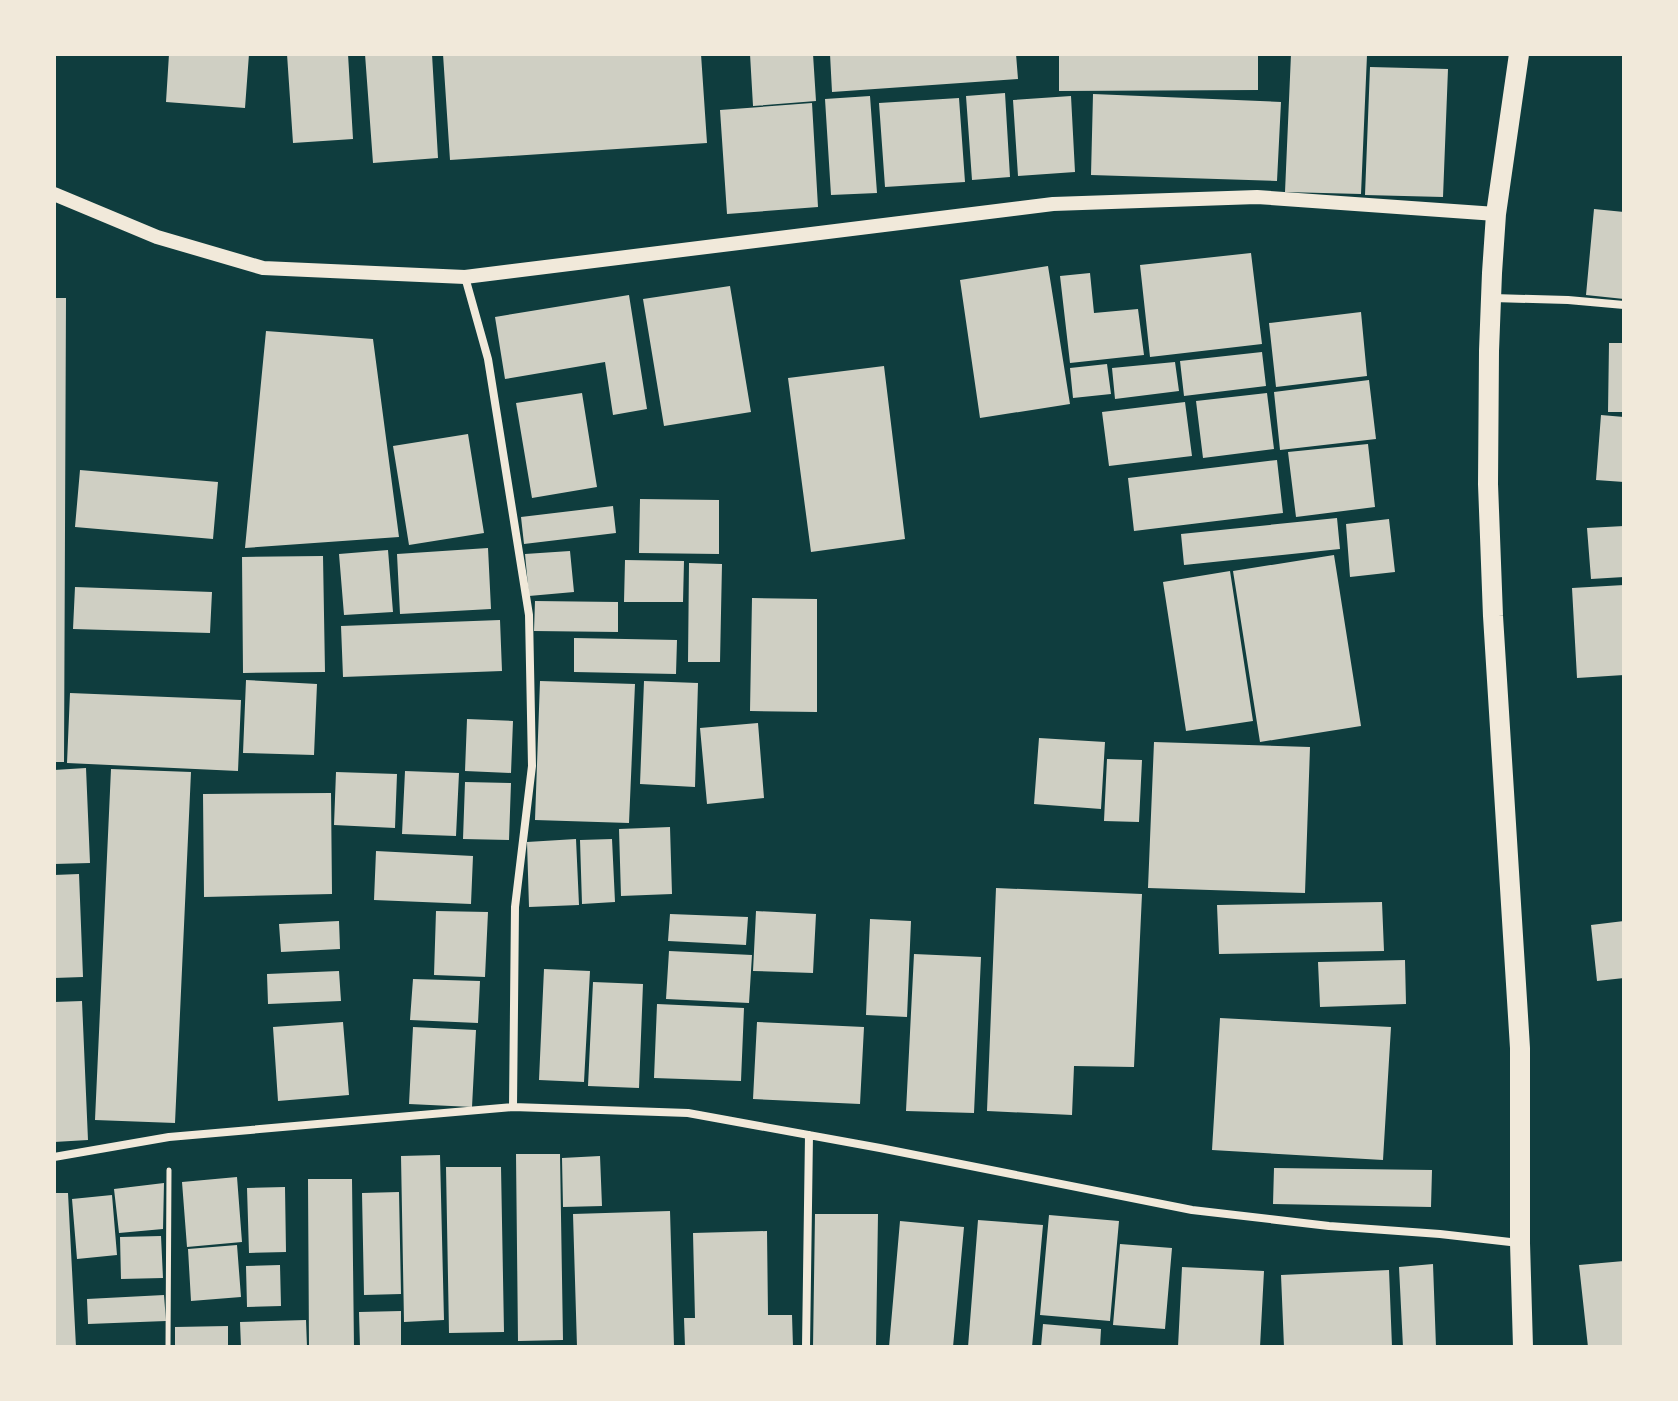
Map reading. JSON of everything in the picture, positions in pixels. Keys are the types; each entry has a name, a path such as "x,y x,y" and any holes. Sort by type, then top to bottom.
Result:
{"main road":[{"path":"1519,54 1496,214 1489,351 1489,499 1493,616 1520,1048 1523,1347"}],"street":[{"path":"54,194 157,237 263,268 465,277 1053,204 1257,197 1496,214"},
{"path":"465,277 488,359 529,615 532,766 515,907 513,1107"},
{"path":"1491,298 1624,305"},
{"path":"54,1157 169,1137 513,1107 688,1113 1192,1210 1520,1243"},
{"path":"806,1347 809,1135"}],"path":[{"path":"168,1347 169,1137"}],"building":[{"path":"169,54 249,54 245,108 166,102"},
{"path":"287,54 348,54 353,139 293,143"},
{"path":"365,54 432,54 438,158 373,163"},
{"path":"443,54 701,54 707,143 450,160"},
{"path":"750,54 813,54 816,101 753,106"},
{"path":"830,54 1016,54 1018,79 832,92"},
{"path":"1059,54 1258,54 1258,90 1059,91"},
{"path":"1291,54 1367,55 1361,194 1285,192"},
{"path":"1370,67 1448,69 1443,197 1365,195"},
{"path":"1005,93 1010,177 972,180 966,96"},
{"path":"1093,94 1281,102 1277,181 1091,175"},
{"path":"870,96 877,193 831,195 825,99"},
{"path":"1071,96 1075,172 1018,176 1013,100"},
{"path":"959,98 965,182 885,187 879,103"},
{"path":"812,103 818,207 727,214 720,110"},
{"path":"1594,209 1624,212 1624,299 1586,295"},
{"path":"1251,253 1262,344 1150,357 1140,265"},
{"path":"1048,266 1070,404 980,418 960,280"},
{"path":"1090,273 1094,313 1138,309 1144,355 1070,363 1060,276"},
{"path":"730,286 751,412 664,426 643,299"},
{"path":"629,295 647,409 613,415 605,362 505,379 495,317"},
{"path":"54,298 66,298 64,762 54,762"},
{"path":"1361,312 1367,376 1276,387 1269,323"},
{"path":"266,331 373,339 399,537 245,548"},
{"path":"1609,343 1624,343 1624,412 1608,412"},
{"path":"1262,352 1266,386 1184,396 1180,361"},
{"path":"1175,362 1179,391 1115,399 1112,368"},
{"path":"1107,364 1111,394 1073,398 1070,368"},
{"path":"884,366 905,539 811,552 788,378"},
{"path":"1369,380 1376,439 1280,450 1274,392"},
{"path":"582,393 597,487 532,498 516,403"},
{"path":"1267,393 1274,449 1203,458 1196,401"},
{"path":"1185,402 1192,456 1109,466 1102,412"},
{"path":"1601,415 1624,417 1624,482 1596,480"},
{"path":"468,434 484,533 409,545 393,446"},
{"path":"1368,444 1375,507 1296,517 1288,452"},
{"path":"1277,460 1283,513 1134,531 1128,478"},
{"path":"80,470 218,482 213,539 75,527"},
{"path":"640,499 719,500 719,554 639,553"},
{"path":"613,506 616,533 524,544 521,517"},
{"path":"1337,518 1340,549 1184,565 1181,534"},
{"path":"1389,519 1395,572 1350,577 1346,524"},
{"path":"1624,526 1624,577 1591,579 1587,528"},
{"path":"488,548 491,609 400,614 397,554"},
{"path":"388,550 393,612 344,615 339,554"},
{"path":"570,551 574,592 529,596 525,554"},
{"path":"1334,555 1361,726 1260,742 1233,571"},
{"path":"323,556 325,672 243,673 242,557"},
{"path":"625,560 684,561 683,602 624,602"},
{"path":"689,563 722,564 720,662 688,662"},
{"path":"1230,571 1253,721 1186,731 1163,582"},
{"path":"1624,585 1624,675 1577,678 1572,588"},
{"path":"75,587 212,592 210,633 73,629"},
{"path":"752,598 817,599 817,712 750,711"},
{"path":"535,601 618,602 618,632 534,631"},
{"path":"500,620 502,671 343,677 341,626"},
{"path":"574,638 677,640 676,674 574,672"},
{"path":"246,680 317,684 314,755 243,753"},
{"path":"540,681 635,684 629,823 535,820"},
{"path":"644,681 698,683 695,787 640,784"},
{"path":"70,693 241,700 238,771 67,763"},
{"path":"467,719 513,721 511,773 465,771"},
{"path":"758,723 764,798 707,804 700,728"},
{"path":"1039,738 1105,742 1101,809 1034,804"},
{"path":"1154,742 1310,747 1305,893 1148,888"},
{"path":"1107,759 1142,760 1139,822 1104,821"},
{"path":"86,768 90,863 54,864 54,770"},
{"path":"111,769 191,772 175,1123 95,1120"},
{"path":"405,771 459,773 456,836 402,834"},
{"path":"336,772 397,774 395,828 334,825"},
{"path":"465,782 511,783 509,840 463,839"},
{"path":"331,793 332,894 204,897 203,794"},
{"path":"670,827 672,894 621,896 619,829"},
{"path":"576,839 579,905 529,907 527,842"},
{"path":"612,839 615,902 582,904 580,840"},
{"path":"376,851 473,856 471,904 374,900"},
{"path":"79,874 83,977 54,978 54,875"},
{"path":"996,888 1142,894 1134,1067 1074,1066 1072,1115 987,1111"},
{"path":"1382,902 1384,951 1219,954 1217,905"},
{"path":"436,911 488,912 485,977 434,975"},
{"path":"756,911 816,914 813,973 753,971"},
{"path":"670,914 748,917 746,945 668,941"},
{"path":"870,919 911,921 907,1017 866,1015"},
{"path":"339,921 340,949 281,952 279,924"},
{"path":"1624,921 1624,978 1597,981 1591,925"},
{"path":"669,951 752,955 749,1003 666,999"},
{"path":"914,954 981,957 974,1113 906,1111"},
{"path":"1405,960 1406,1004 1320,1007 1318,962"},
{"path":"544,969 590,971 584,1082 539,1080"},
{"path":"339,971 341,1001 268,1004 267,974"},
{"path":"413,979 480,981 478,1023 410,1020"},
{"path":"593,982 643,984 639,1088 588,1086"},
{"path":"82,1001 88,1140 54,1142 54,1002"},
{"path":"657,1004 744,1008 741,1081 654,1078"},
{"path":"1220,1018 1391,1027 1383,1160 1212,1150"},
{"path":"343,1022 349,1095 278,1101 273,1027"},
{"path":"757,1022 864,1027 860,1104 753,1099"},
{"path":"413,1027 476,1030 472,1107 409,1104"},
{"path":"516,1154 560,1154 563,1340 518,1341"},
{"path":"440,1155 444,1320 404,1322 401,1156"},
{"path":"600,1156 602,1206 563,1207 562,1158"},
{"path":"446,1167 501,1167 504,1332 449,1333"},
{"path":"1274,1168 1432,1170 1431,1207 1273,1204"},
{"path":"237,1177 242,1242 187,1247 182,1182"},
{"path":"308,1179 352,1179 354,1347 309,1347"},
{"path":"164,1183 163,1229 119,1233 114,1189"},
{"path":"285,1187 286,1252 249,1253 247,1188"},
{"path":"399,1192 401,1294 364,1295 362,1193"},
{"path":"54,1193 68,1193 76,1347 54,1347"},
{"path":"112,1195 117,1255 77,1259 72,1199"},
{"path":"670,1211 674,1346 577,1347 573,1214"},
{"path":"815,1214 878,1214 876,1347 813,1347"},
{"path":"1049,1215 1119,1221 1110,1321 1040,1315"},
{"path":"978,1220 1043,1225 1032,1347 968,1347"},
{"path":"900,1221 964,1227 953,1347 889,1347"},
{"path":"767,1231 768,1315 792,1315 793,1347 685,1347 684,1318 695,1318 693,1233"},
{"path":"161,1236 163,1278 121,1279 120,1237"},
{"path":"1120,1244 1172,1248 1165,1329 1113,1325"},
{"path":"237,1245 241,1297 191,1301 188,1249"},
{"path":"1624,1261 1624,1347 1588,1347 1579,1265"},
{"path":"1433,1264 1436,1347 1403,1347 1399,1267"},
{"path":"280,1265 281,1306 247,1307 246,1266"},
{"path":"1182,1267 1264,1271 1260,1347 1178,1347"},
{"path":"1389,1270 1392,1347 1284,1347 1281,1275"},
{"path":"164,1295 166,1321 88,1324 87,1299"},
{"path":"401,1311 401,1347 360,1347 359,1312"},
{"path":"306,1320 307,1347 241,1347 240,1322"},
{"path":"1043,1324 1101,1329 1100,1347 1041,1347"},
{"path":"228,1326 228,1347 175,1347 175,1327"}]}
